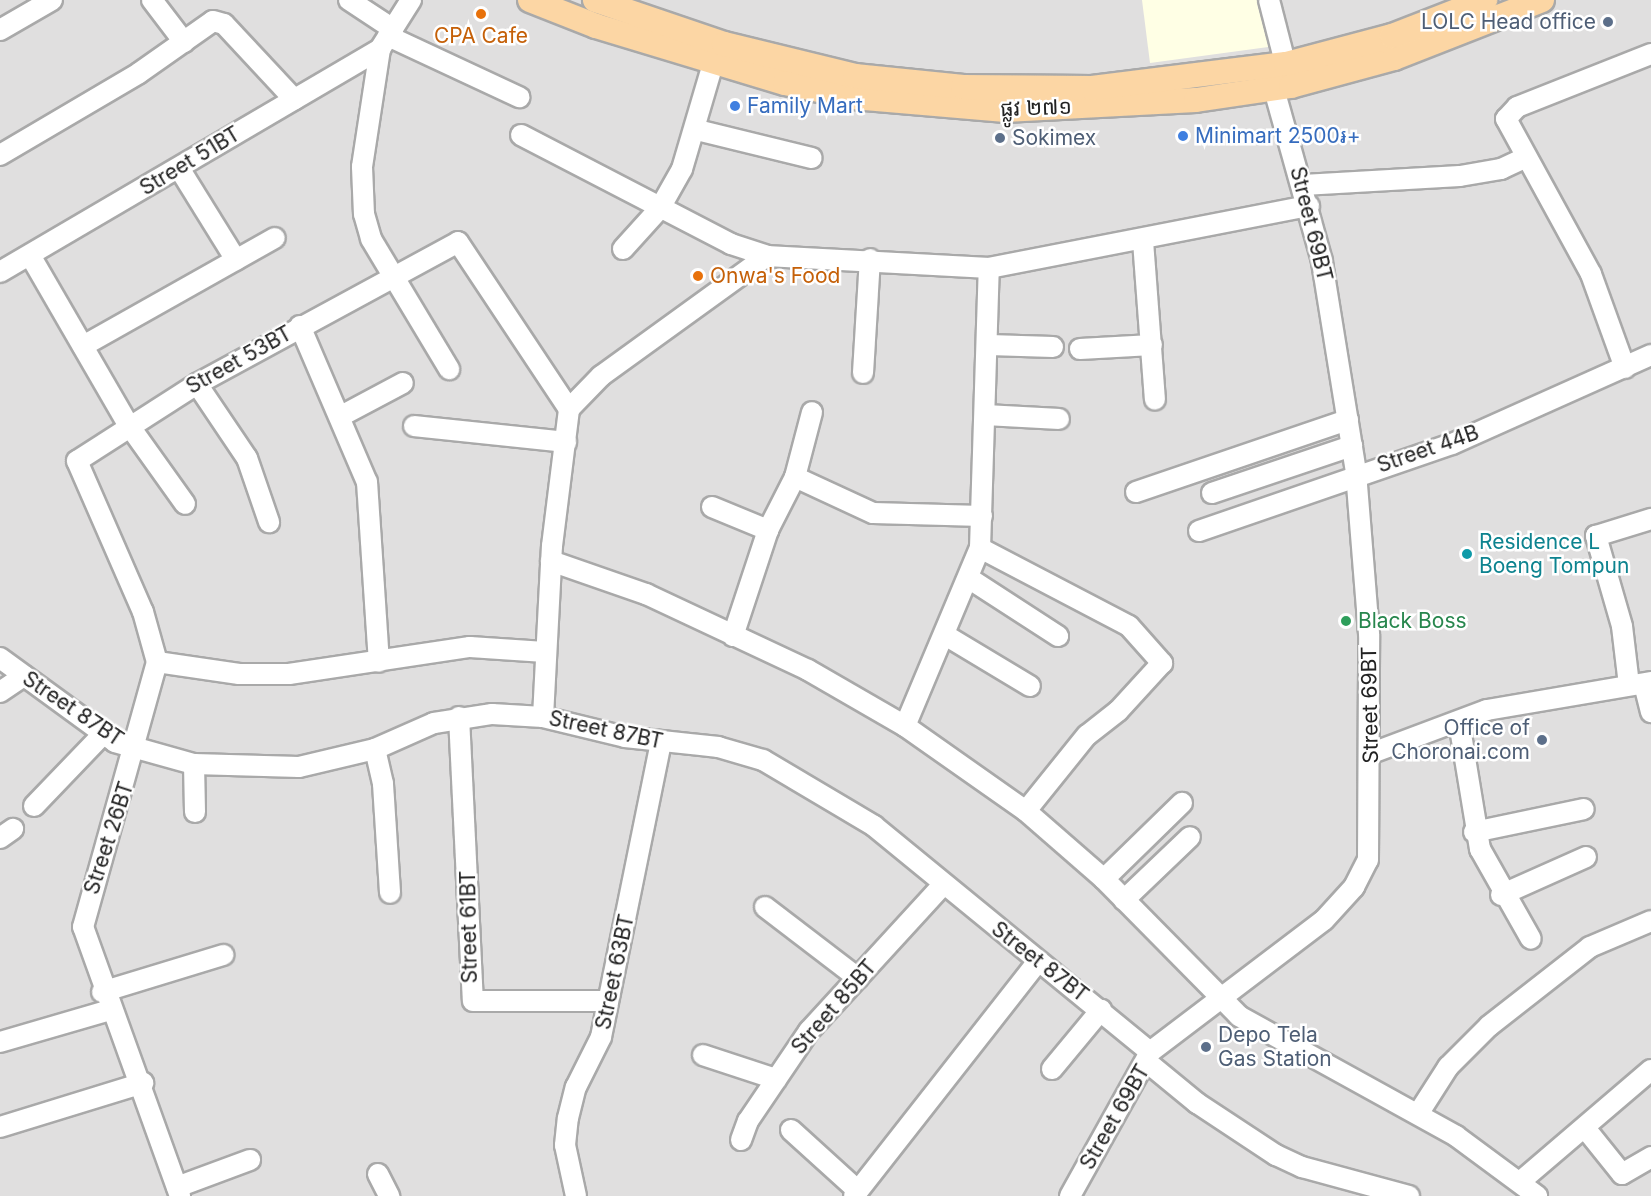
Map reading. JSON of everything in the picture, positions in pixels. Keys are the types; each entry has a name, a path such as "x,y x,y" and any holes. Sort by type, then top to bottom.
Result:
{"main road":[{"name":"ផ្លូវ ២៧១","path":"530,0 596,26 713,64 853,97 974,109 1196,100 1279,77 1485,0"},
{"name":"ផ្លូវ ២៧១","path":"602,1 786,60 855,76 963,87 1092,88 1279,77 1394,58 1542,0"}],"street":[{"path":"0,30 52,0"},
{"path":"152,0 183,42"},
{"path":"349,0 387,38 519,97"},
{"path":"411,0 387,38 362,167 364,214 394,277 449,369"},
{"name":"Street 69BT","path":"1070,1196 1149,1057 1220,999 1324,920 1354,887 1369,851 1372,753 1366,566 1356,472 1309,206 1279,77 1269,0"},
{"path":"596,26 602,1"},
{"path":"0,155 218,21 294,99"},
{"name":"Street 51BT","path":"0,272 31,257 294,99 387,38"},
{"path":"1625,368 1591,274 1508,126 1509,112 1651,54"},
{"path":"622,249 660,208 697,130 713,64"},
{"path":"697,130 812,158"},
{"path":"521,135 660,208 766,256 989,268 1143,242 1309,206"},
{"path":"1303,185 1460,176 1502,169 1525,158"},
{"path":"179,168 236,260"},
{"path":"83,346 275,238"},
{"name":"Street 53BT","path":"88,451 128,424 197,384 458,242 569,409"},
{"path":"1143,242 1155,400"},
{"path":"543,717 551,561 569,409 601,376 766,256"},
{"path":"31,257 128,424 185,504"},
{"path":"863,373 870,260"},
{"path":"905,726 970,579 980,548 989,345 989,268"},
{"path":"300,326 341,416 367,482 379,662"},
{"path":"989,345 1053,347"},
{"path":"1080,349 1152,345"},
{"name":"Street 44B","path":"1199,531 1356,472 1452,444 1651,355"},
{"path":"341,416 403,383"},
{"path":"197,384 247,458 269,522"},
{"path":"733,636 768,530 795,477 812,412"},
{"path":"986,415 1059,419"},
{"path":"1136,492 1348,420"},
{"path":"414,426 566,442"},
{"path":"1212,493 1352,446"},
{"name":"Street 26BT","path":"88,451 77,460 143,612 157,662 136,750 83,927 106,1001 143,1083 178,1192"},
{"path":"795,477 873,513 982,516"},
{"path":"712,507 768,530"},
{"path":"1651,519 1596,536 1622,626 1651,712"},
{"path":"980,548 1129,626 1162,663 1118,711 1087,735 1026,810"},
{"path":"551,561 646,594 808,670 905,726 1026,810 1104,879 1220,999 1259,1029 1418,1114 1521,1181 1537,1196"},
{"path":"970,579 1058,636"},
{"path":"945,635 1030,686"},
{"path":"157,662 239,674 289,674 470,647 545,652"},
{"name":"Street 87BT","path":"0,658 103,734 136,750 194,764 298,767 375,749 459,717 543,717 661,743 718,747 763,760 874,826 943,885 1101,1010 1197,1103 1276,1155 1302,1167 1409,1196"},
{"path":"0,692 24,676"},
{"path":"1372,753 1459,722 1547,696 1641,684"},
{"name":"Street 61BT","path":"459,717 473,1001 608,1001"},
{"path":"1459,722 1474,832 1502,895 1531,939"},
{"path":"34,806 103,734"},
{"name":"Street 63BT","path":"576,1196 565,1144 568,1118 601,1037 661,743"},
{"path":"375,749 383,784 390,892"},
{"path":"194,764 195,812"},
{"path":"1104,879 1182,803"},
{"path":"1474,832 1584,809"},
{"path":"1124,900 1190,837"},
{"path":"1502,895 1586,857"},
{"name":"Street 85BT","path":"741,1140 776,1079 809,1031 943,885"},
{"path":"765,907 858,978"},
{"path":"1418,1114 1448,1067 1488,1026 1590,946 1651,921"},
{"path":"0,1042 223,955"},
{"path":"791,1130 855,1192 1038,961"},
{"path":"1052,1069 1101,1010"},
{"path":"703,1055 776,1079"},
{"path":"1521,1181 1651,1070"},
{"path":"0,1127 143,1083"},
{"path":"1585,1128 1622,1174 1651,1157"},
{"path":"178,1192 250,1160"},
{"path":"378,1174 389,1196"}],"shaded area":[{"path":"0,0 1651,0 1651,1196 0,1196"},
{"path":"1142,0 1263,0 1275,46 1150,63"}],"place":[{"name":"CPA Cafe","path":"481,14"},
{"name":"LOLC Head office","path":"1608,22"},
{"name":"Family Mart","path":"735,106"},
{"name":"Minimart 2500៛+","path":"1183,136"},
{"name":"Sokimex","path":"1000,138"},
{"name":"Onwa's Food","path":"698,276"},
{"name":"Residence L Boeng Tompun","path":"1467,554"},
{"name":"Black Boss","path":"1346,621"},
{"name":"Office of Choronai.com","path":"1542,740"},
{"name":"Depo Tela Gas Station","path":"1206,1047"}]}
